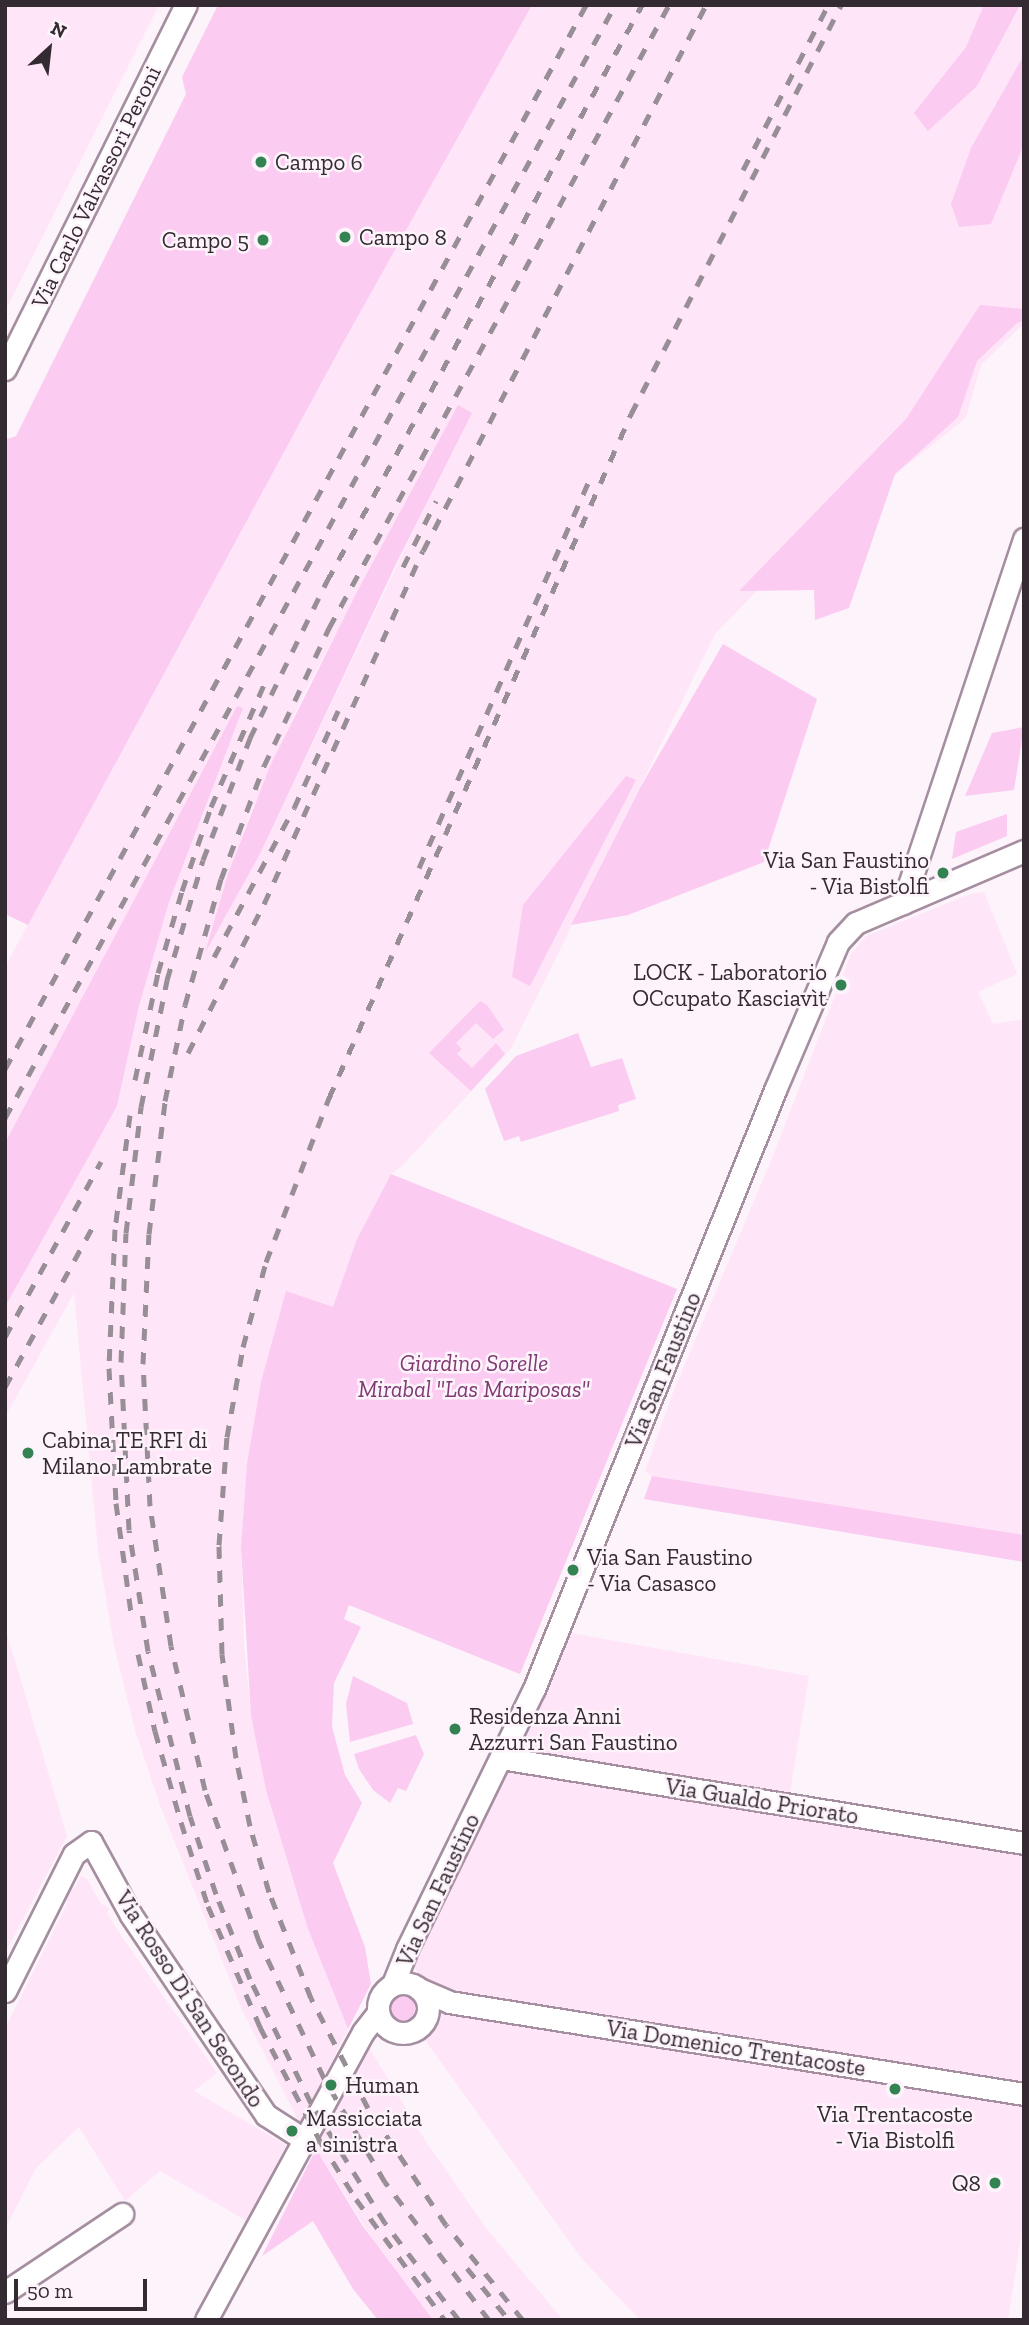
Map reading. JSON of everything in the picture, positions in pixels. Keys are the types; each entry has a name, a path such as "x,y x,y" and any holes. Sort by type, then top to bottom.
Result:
{"street":[{"name":"Via Carlo Valvassori Peroni","path":"5,369 186,5"},
{"path":"904,903 1024,539"},
{"name":"Via San Faustino","path":"206,2320 363,2032 378,2013 380,1997 393,1984 534,1689 775,1090 838,942 856,923 1024,851"},
{"name":"Via Gualdo Priorato","path":"501,1758 1024,1843"},
{"name":"Via Rosso Di San Secondo","path":"5,1991 74,1854 91,1842 152,1947 266,2115 305,2140"},
{"name":"Via San Faustino","path":"393,1984 407,1983 419,1989 427,2002 427,2014"},
{"name":"Via Domenico Trentacoste","path":"419,1989 449,2002 1024,2094"},
{"path":"378,2013 387,2027 402,2032 418,2027 427,2014 449,2002"},
{"path":"5,2292 122,2214"}],"shaded area":[{"path":"5,5 159,5 5,311"},
{"path":"532,5 1024,5 1024,327 1019,328 981,365 966,418 785,562 715,634 512,1047 403,1165 391,1174 357,1239 333,1308 286,1292 247,1464 241,1547 244,1643 251,1716 266,1790 308,1929 348,2029 300,2124 242,2010 160,1805 135,1730 114,1645 98,1550 74,1293 5,1417 5,1307 117,1106 139,1006 169,902 242,708 237,706 5,1143 5,967 343,343","holes":["459,406 431,494 260,854 207,949 248,819 303,695"]},
{"path":"984,892 1017,974 978,992 993,1024 1024,1019 1024,1535 652,1476 645,1471 674,1390 771,1161 851,954 866,936 970,894"},
{"path":"5,1627 67,1836 5,1953"},
{"path":"571,1633 809,1676 786,1816 1024,1855 1024,2216 1008,2320 640,2320 582,2259 425,2040 436,2019 414,1965 532,1725"},
{"path":"81,1876 87,1879 101,1904 109,1908 107,1914 118,1931 217,2073 194,2091 286,2145 247,2221 160,2171 125,2201 79,2127 36,2168 5,2229 5,2029 68,1902 65,1900"},
{"path":"368,2046 427,2143 486,2228 563,2320 433,2320 387,2262 316,2149"}],"green space":[{"path":"218,5 532,5 343,343 28,925 5,914 5,440 16,436 186,94 182,77"},
{"path":"984,5 1020,5 977,86 928,131 914,113 966,47"},
{"path":"1024,55 1024,144 991,224 959,227 951,204 971,148"},
{"path":"980,305 1024,309 1024,320 1017,323 977,361 958,417 895,474 849,608 815,620 814,590 739,591 906,419"},
{"path":"458,405 472,413 396,564 260,854 205,953 228,874 270,766 359,588"},
{"path":"723,644 817,699 764,862 628,915 571,925 641,786"},
{"path":"237,706 243,708 169,902 139,1006 117,1106 5,1307 5,1143"},
{"path":"1024,727 1014,790 965,796 992,733"},
{"path":"626,776 636,780 530,986 512,977 523,905"},
{"path":"1007,814 1007,836 952,859 956,832"},
{"path":"480,1001 487,1005 504,1030 493,1039 476,1023 456,1043 462,1049 457,1054 472,1068 496,1043 505,1054 471,1091 429,1053"},
{"path":"578,1033 591,1067 622,1058 636,1099 618,1105 619,1111 521,1142 519,1136 504,1141 485,1089 516,1056"},
{"name":"Giardino Sorelle Mirabal \"Las Mariposas\"","path":"391,1174 677,1289 520,1674 349,1605 344,1619 361,1627 334,1683 332,1727 345,1775 362,1803 333,1863 365,1947 371,1984 348,2029 308,1929 266,1790 251,1716 241,1547 247,1464 261,1382 286,1291 333,1307 357,1239"},
{"path":"652,1476 1024,1535 1024,1562 644,1499"},
{"path":"353,1676 407,1703 413,1724 350,1742 346,1704"},
{"path":"416,1735 424,1754 406,1791 398,1788 390,1803 373,1790 359,1769 354,1754"},
{"path":"402,1995 411,1999 415,2008 411,2017 402,2021 393,2017 389,2008 393,1999"},
{"path":"316,2149 362,2225 433,2320 378,2320 353,2289 313,2221 262,2256"}],"railway":[{"path":"5,1069 586,5"},
{"path":"5,1118 615,5"},
{"path":"459,2320 385,2223 311,2103 250,1979 216,1894 190,1816 148,1651 129,1530 121,1362 126,1233 141,1107 167,980 203,860 250,738 327,581 642,5"},
{"path":"489,2320 385,2182 324,2078 259,1941 205,1790 171,1646 150,1506 143,1364 149,1234 165,1101 185,1005 221,879 264,766 329,628 669,5"},
{"path":"188,1053 264,904 423,551 706,5"},
{"path":"743,170 828,5"},
{"path":"523,2320 446,2225 368,2108 311,1998 269,1892 250,1826 236,1758 222,1654 219,1545 227,1437 243,1347 266,1262 329,1098 631,414 841,5"},
{"path":"419,868 589,481"},
{"path":"403,567 436,501"},
{"path":"135,1080 158,973 182,891 211,807 265,682"},
{"path":"214,957 294,808 338,711"},
{"path":"130,1115 115,1229 109,1368 116,1503 131,1613"},
{"path":"5,1337 101,1162"},
{"path":"5,1387 93,1226"},
{"path":"138,1654 155,1731 208,1906 260,2027 320,2141 356,2199 445,2320"},
{"path":"467,2268 509,2320"}],"place":[{"name":"Campo 6","path":"261,162"},
{"name":"Campo 8","path":"345,237"},
{"name":"Campo 5","path":"263,240"},
{"name":"Via San Faustino - Via Bistolfi","path":"943,873"},
{"name":"LOCK - Laboratorio OCcupato Kasciavìt","path":"841,985"},
{"name":"Cabina TE RFI di Milano Lambrate","path":"28,1453"},
{"name":"Via San Faustino - Via Casasco","path":"573,1570"},
{"name":"Residenza Anni Azzurri San Faustino","path":"455,1729"},
{"name":"Human","path":"331,2085"},
{"name":"Via Trentacoste - Via Bistolfi","path":"895,2089"},
{"name":"Massicciata a sinistra","path":"292,2131"},
{"name":"Q8","path":"995,2183"}]}
